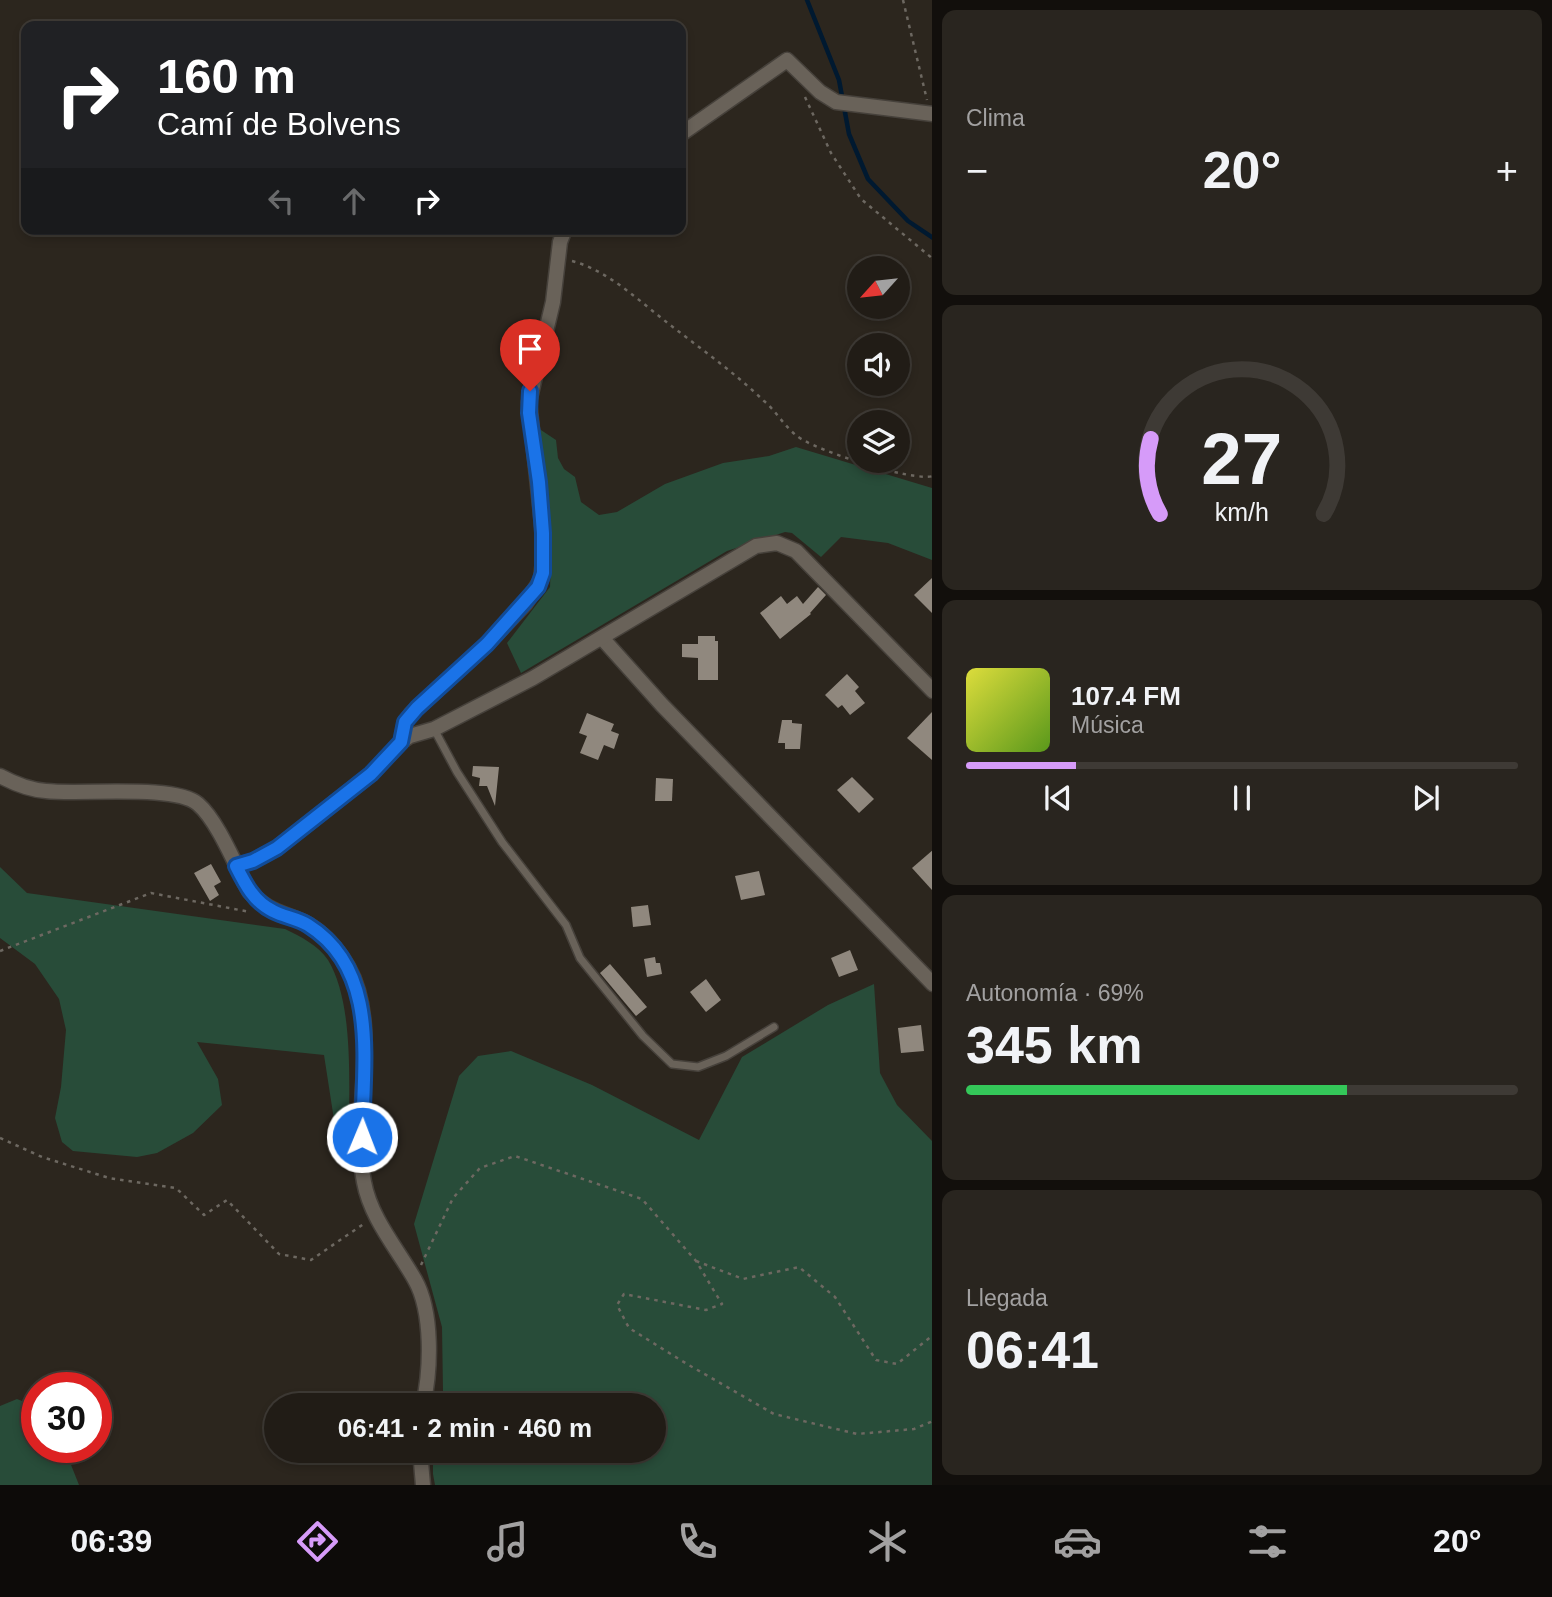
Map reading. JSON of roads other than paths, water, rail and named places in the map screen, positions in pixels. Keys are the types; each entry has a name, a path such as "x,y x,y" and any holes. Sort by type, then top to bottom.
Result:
{"street":[{"path":"686,130 786,60 820,92 836,102 931,114"},
{"path":"401,742 405,722 411,714 487,644 525,604 541,580 544,561 543,533 529,402 553,302 563,235"},
{"path":"236,866 253,861 277,848 371,774 410,736 434,729 533,677 744,551 764,544 783,544 796,551 932,690"},
{"path":"602,638 662,705 932,983"},
{"path":"0,776 41,791 179,794 189,798 205,811 256,899 272,911 305,923 337,949 359,994 363,1020 363,1180 376,1216 423,1297 430,1371 426,1393"},
{"path":"421,1463 423,1485"}],"lane":[{"path":"434,729 457,772 502,842 566,925 580,958 643,1036 672,1063 698,1067 726,1056 774,1027"}],"waterway":[{"path":"807,0 839,80 849,134 868,179 908,221 932,237"}]}
